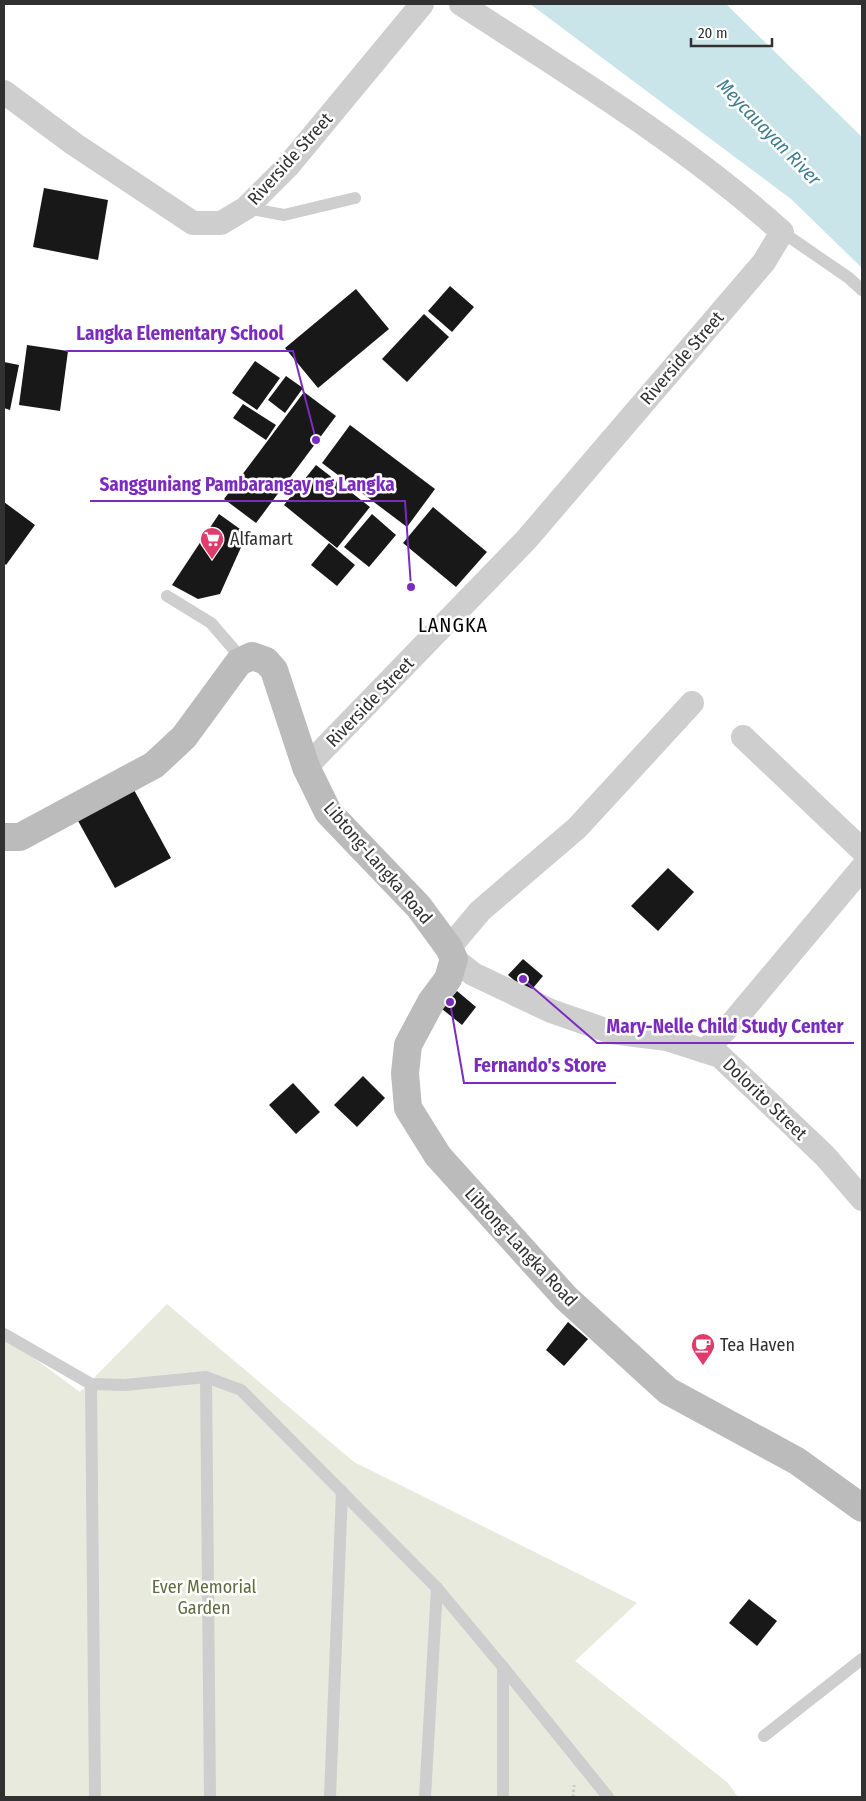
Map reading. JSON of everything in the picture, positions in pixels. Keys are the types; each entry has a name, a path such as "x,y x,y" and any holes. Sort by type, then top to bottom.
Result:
{"main road":[{"name":"Libtong-Langka Road","path":"243,660 252,656 266,660 274,670 306,767 328,812 419,907 451,954 448,979 431,1002 408,1045 405,1073 408,1108 438,1156 497,1224 566,1298 668,1391 797,1461 862,1508"},
{"path":"4,837 20,837 154,765 184,737 230,672 243,660"}],"street":[{"name":"Riverside Street","path":"4,92 74,144 193,223 221,223 246,208 288,166 422,4"},
{"path":"461,4 604,98 746,199 782,232"},
{"name":"Riverside Street","path":"306,767 526,540 764,262 782,232"},
{"path":"451,954 480,911 577,828 692,703"},
{"path":"743,737 862,850"},
{"path":"705,1051 734,1022 862,868"},
{"name":"Dolorito Street","path":"451,954 473,974 551,1011 611,1032 667,1039 720,1056 825,1156 862,1199"}],"lane":[{"path":"246,208 284,215 355,198"},
{"path":"782,232 850,278 862,290"},
{"path":"167,596 211,622 243,660"},
{"path":"4,1334 91,1384 125,1385 206,1377 241,1390 437,1588 608,1797"},
{"path":"206,1377 210,1797"},
{"path":"91,1384 95,1797"},
{"path":"330,1797 342,1491"},
{"path":"425,1797 437,1588"},
{"path":"764,1736 862,1659"},
{"path":"503,1667 503,1797"}],"green space":[{"name":"Ever Memorial Garden","path":"167,1304 354,1462 637,1603 575,1661 728,1783 738,1797 4,1797 4,1336 80,1392"}],"water":[{"name":"Meycauayan River","path":"530,4 726,4 862,137 862,268 791,199"}],"building":[{"path":"44,188 108,200 98,260 33,247"},
{"path":"450,286 474,307 452,332 428,311"},
{"path":"356,289 389,329 318,388 285,348"},
{"path":"424,314 449,337 407,382 382,359"},
{"path":"27,345 68,351 60,411 19,405"},
{"path":"255,361 280,378 257,410 232,393"},
{"path":"4,362 19,365 10,410 4,408"},
{"path":"286,376 303,388 285,413 268,400"},
{"path":"304,392 336,416 256,523 224,499"},
{"path":"243,404 276,425 266,440 233,418"},
{"path":"350,425 435,489 407,527 322,463"},
{"path":"316,465 370,507 337,548 284,505"},
{"path":"4,502 35,525 6,565 4,563"},
{"path":"433,507 487,552 456,587 403,543"},
{"name":"Alfamart","path":"219,514 247,534 220,594 198,599 172,585"},
{"path":"372,514 396,535 369,567 344,547"},
{"path":"329,543 355,565 337,586 311,565"},
{"path":"133,788 171,858 115,888 77,819"},
{"path":"668,868 694,892 658,931 631,906"},
{"path":"523,959 543,976 529,993 508,975"},
{"path":"457,991 476,1007 462,1025 442,1009"},
{"path":"363,1076 385,1098 357,1127 334,1105"},
{"path":"293,1083 320,1112 296,1134 269,1105"},
{"path":"568,1322 588,1339 564,1366 546,1350"},
{"path":"749,1599 777,1621 757,1646 729,1623"}],"place":[{"name":"Langka Elementary School","path":"316,440"},
{"name":"Alfamart","path":"212,560"},
{"name":"Sangguniang Pambarangay ng Langka","path":"411,587"},
{"name":"Mary-Nelle Child Study Center","path":"523,979"},
{"name":"Fernando's Store","path":"450,1002"},
{"name":"Tea Haven","path":"703,1366"}],"district":[{"name":"LANGKA","path":"453,625"}]}
